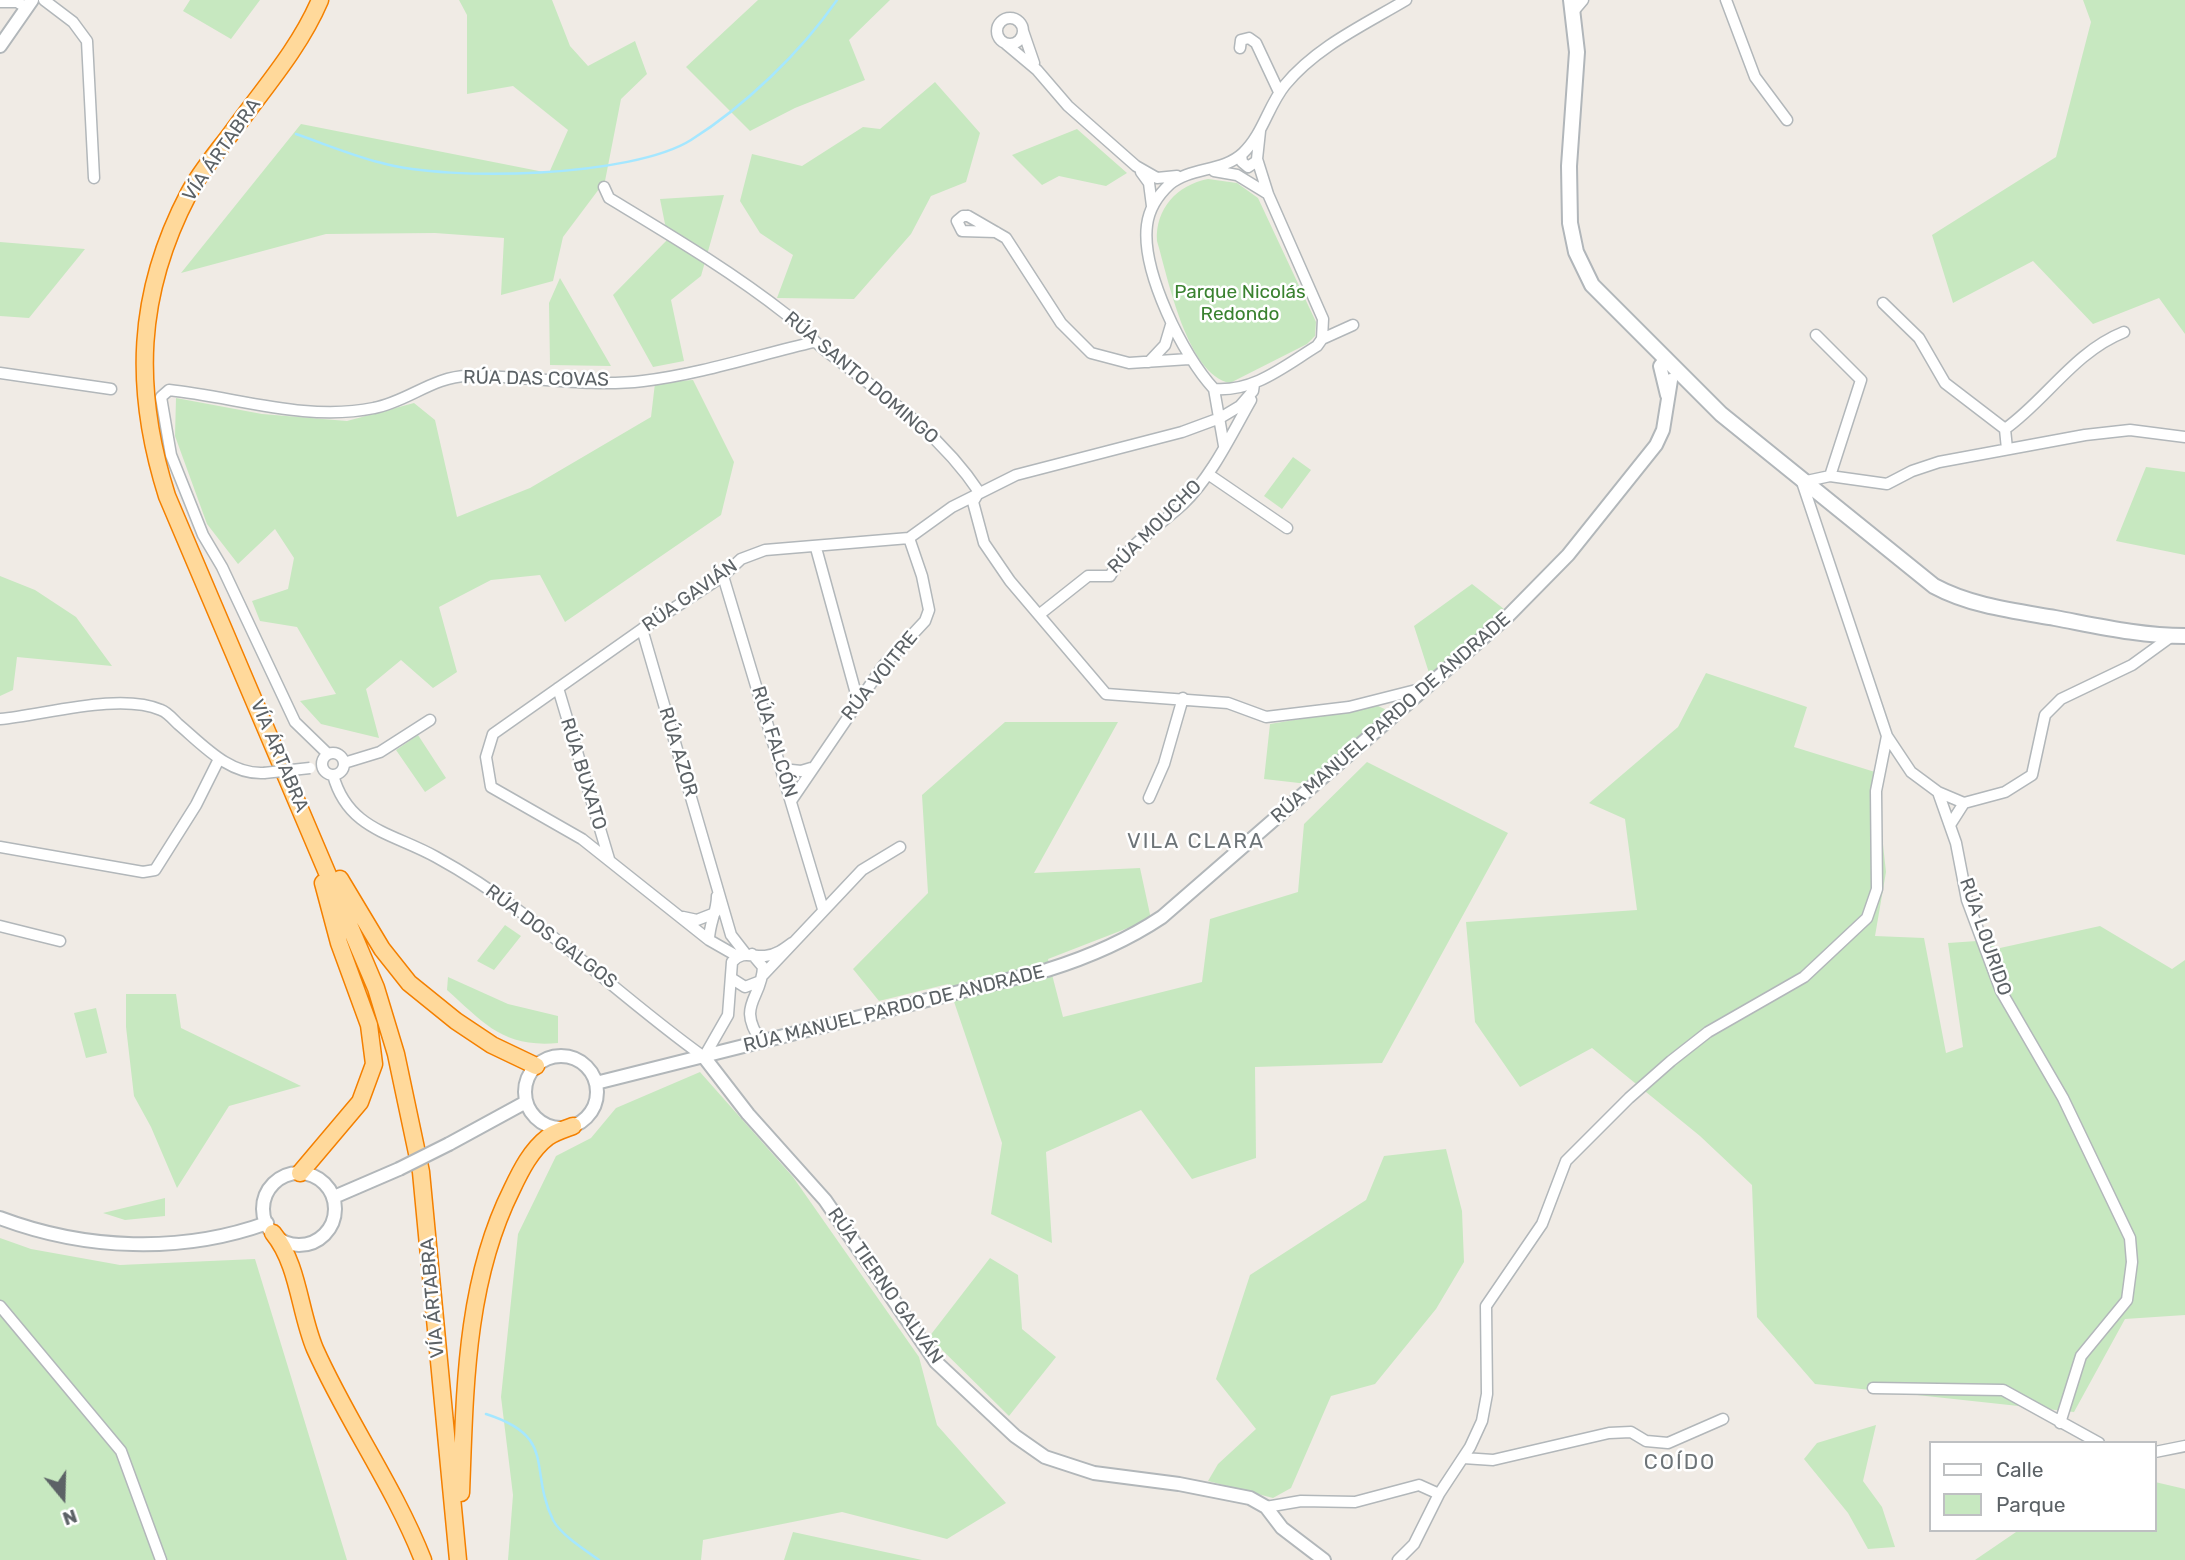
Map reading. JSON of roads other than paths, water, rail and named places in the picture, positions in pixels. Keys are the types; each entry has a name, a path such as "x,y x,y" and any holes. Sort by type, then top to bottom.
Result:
{"highway":[{"name":"VÍA ÁRTABRA","path":"320,0 286,61 190,191 167,242 153,289 142,362 146,411 167,496 376,988 411,1116 421,1172 458,1560"},
{"path":"318,849 382,949 410,983 492,1045 536,1066"},
{"path":"300,1173 360,1102 374,1064 369,1026 339,943 324,886 318,849"},
{"path":"456,1523 460,1503 465,1385 474,1311 497,1219 521,1170 537,1147 550,1136 572,1126"},
{"path":"270,1228 286,1248 315,1348 392,1494 423,1560"}],"main road":[{"path":"1571,6 1577,72 1569,199 1576,252 1592,285 1666,358 1670,375 1923,579 1944,592 2022,612 2179,636"}],"street":[{"path":"44,0 73,22 87,41 94,178"},
{"path":"1152,207 1172,182 1241,155 1260,131 1279,92 1314,57 1406,0"},
{"path":"1563,0 1571,6 1583,0"},
{"path":"1726,0 1755,77 1787,120"},
{"path":"0,2 29,4 0,46"},
{"path":"1037,70 1027,49 1023,27 1012,18 1002,20 996,33 1000,41 1037,70 1068,107 1136,166 1157,178 1224,171 1237,175 1268,194"},
{"path":"1006,44 1018,42 1023,34 1023,27"},
{"path":"1240,48 1241,40 1250,38 1256,43 1279,92"},
{"path":"1214,389 1236,391 1259,381 1317,346 1322,338 1323,319 1268,194 1257,161 1260,131"},
{"path":"1241,155 1242,162 1248,167 1257,161"},
{"path":"1136,166 1149,183 1152,207 1147,226 1149,251 1171,325 1189,359 1214,389 1224,446"},
{"name":"RÚA SANTO DOMINGO","path":"604,187 608,198 721,265 791,317 814,342 914,419 963,468 979,492"},
{"path":"996,232 967,232 959,229 957,221 968,216 996,232 1013,246 1061,323 1091,353 1129,363 1189,359"},
{"path":"1883,303 1919,338 1945,383 2005,429 2007,449"},
{"path":"1148,363 1165,345 1171,325"},
{"path":"1322,338 1353,325"},
{"path":"2005,429 2057,379 2098,346 2124,332"},
{"path":"1816,335 1861,380 1830,476"},
{"name":"RÚA DAS COVAS","path":"328,754 295,722 222,567 202,535 171,455 161,397 169,390 292,411 372,409 393,403 443,379 467,376 573,382 642,381 814,342"},
{"path":"0,373 111,389"},
{"name":"RÚA MANUEL PARDO DE ANDRADE","path":"596,1083 1048,970 1092,956 1134,936 1162,917 1428,687 1507,617 1568,555 1656,445 1667,413 1670,375"},
{"name":"RÚA GAVIÁN","path":"745,955 712,942 582,839 491,787 486,757 493,734 642,629 723,576 741,559 765,550 816,548 909,538 979,492 1016,475 1182,432 1220,418 1240,406 1259,381"},
{"name":"RÚA MOUCHO","path":"1040,614 1088,576 1110,576 1127,550 1184,503 1208,474 1259,381"},
{"path":"2179,636 2132,665 2061,699 2045,715 2032,775 2005,792 1964,803 1938,792 1911,772 1887,736 1801,482 1830,476 1887,484 1912,471 1939,462 2130,430 2185,437"},
{"path":"1208,474 1287,528"},
{"path":"979,492 973,502 984,543 1010,581 1106,694 1136,699 1183,698 1228,703 1266,717 1349,707 1428,687"},
{"name":"RÚA VOITRE","path":"791,801 883,666 925,621 929,610 922,576 909,538"},
{"path":"816,548 858,701"},
{"name":"RÚA FALCÓN","path":"723,576 823,909"},
{"name":"RÚA AZOR","path":"642,629 731,935 745,955 761,962 760,979"},
{"name":"RÚA BUXATO","path":"558,688 609,859"},
{"path":"1149,798 1164,764 1183,698"},
{"path":"0,719 88,705 114,704 162,710 219,759 243,771 264,773 322,767 333,775 341,772 344,763"},
{"path":"344,763 380,752 430,720"},
{"path":"1398,1560 1414,1544 1439,1494 1463,1458 1482,1421 1487,1394 1489,1342 1486,1306 1542,1224 1566,1161 1629,1098 1671,1061 1708,1032 1804,977 1867,918 1877,889 1876,791 1887,736"},
{"path":"322,767 322,761 328,754 338,755 344,763"},
{"path":"0,847 143,872 155,870 196,805 219,759"},
{"path":"782,769 801,771 811,768"},
{"name":"RÚA DOS GALGOS","path":"333,775 344,804 359,819 434,855 528,915 671,1034 704,1057"},
{"name":"RÚA LOURIDO","path":"1938,792 1950,825 1968,900 2001,991 2063,1098 2130,1238 2132,1262 2127,1300 2081,1356 2060,1423"},
{"path":"1950,825 1964,803"},
{"path":"730,972 745,987 760,979 862,870 900,847"},
{"name":"RÚA AZOR","path":"712,942 709,927 718,900 715,875"},
{"path":"682,917 697,920 715,913"},
{"path":"0,926 60,941"},
{"name":"RÚA GAVIÁN","path":"712,942 730,972"},
{"path":"704,1057 728,1015 730,972 745,955 778,953 792,943"},
{"path":"760,979 750,1018 761,1042"},
{"path":"555,1056 576,1059 585,1065 596,1083 595,1104 582,1121 572,1126 553,1127 544,1124 536,1118 526,1102 526,1082 536,1066 555,1056"},
{"name":"RÚA TIERNO GALVÁN","path":"704,1057 748,1114 825,1200 936,1362 1015,1436 1045,1457 1094,1473 1179,1484 1250,1499 1266,1507 1282,1528 1324,1560"},
{"path":"334,1197 399,1169 526,1102"},
{"path":"300,1173 321,1180 334,1197 333,1221 318,1240 294,1244 270,1228 264,1205 270,1188 283,1177 300,1173"},
{"path":"0,1219 86,1241 128,1245 178,1243 270,1228"},
{"path":"0,1306 121,1451 161,1560"},
{"path":"1873,1388 2003,1390 2095,1441"},
{"path":"1463,1458 1493,1460 1609,1433 1631,1432 1646,1441 1668,1443 1723,1419"},
{"path":"2157,1452 2185,1446"},
{"path":"1266,1507 1301,1501 1355,1502 1419,1485 1439,1494"}],"waterway":[{"path":"296,134 382,163 451,173 540,172 585,169 627,162 664,152 691,140 732,111 771,77 807,39 837,0"},
{"path":"486,1414 509,1423 532,1444 553,1520 567,1537 599,1560"}],"district":[{"name":"VILA CLARA","path":"1196,842"},
{"name":"COÍDO","path":"1680,1463"}],"park label":[{"name":"Parque Nicolás Redondo","path":"1240,304"}]}
